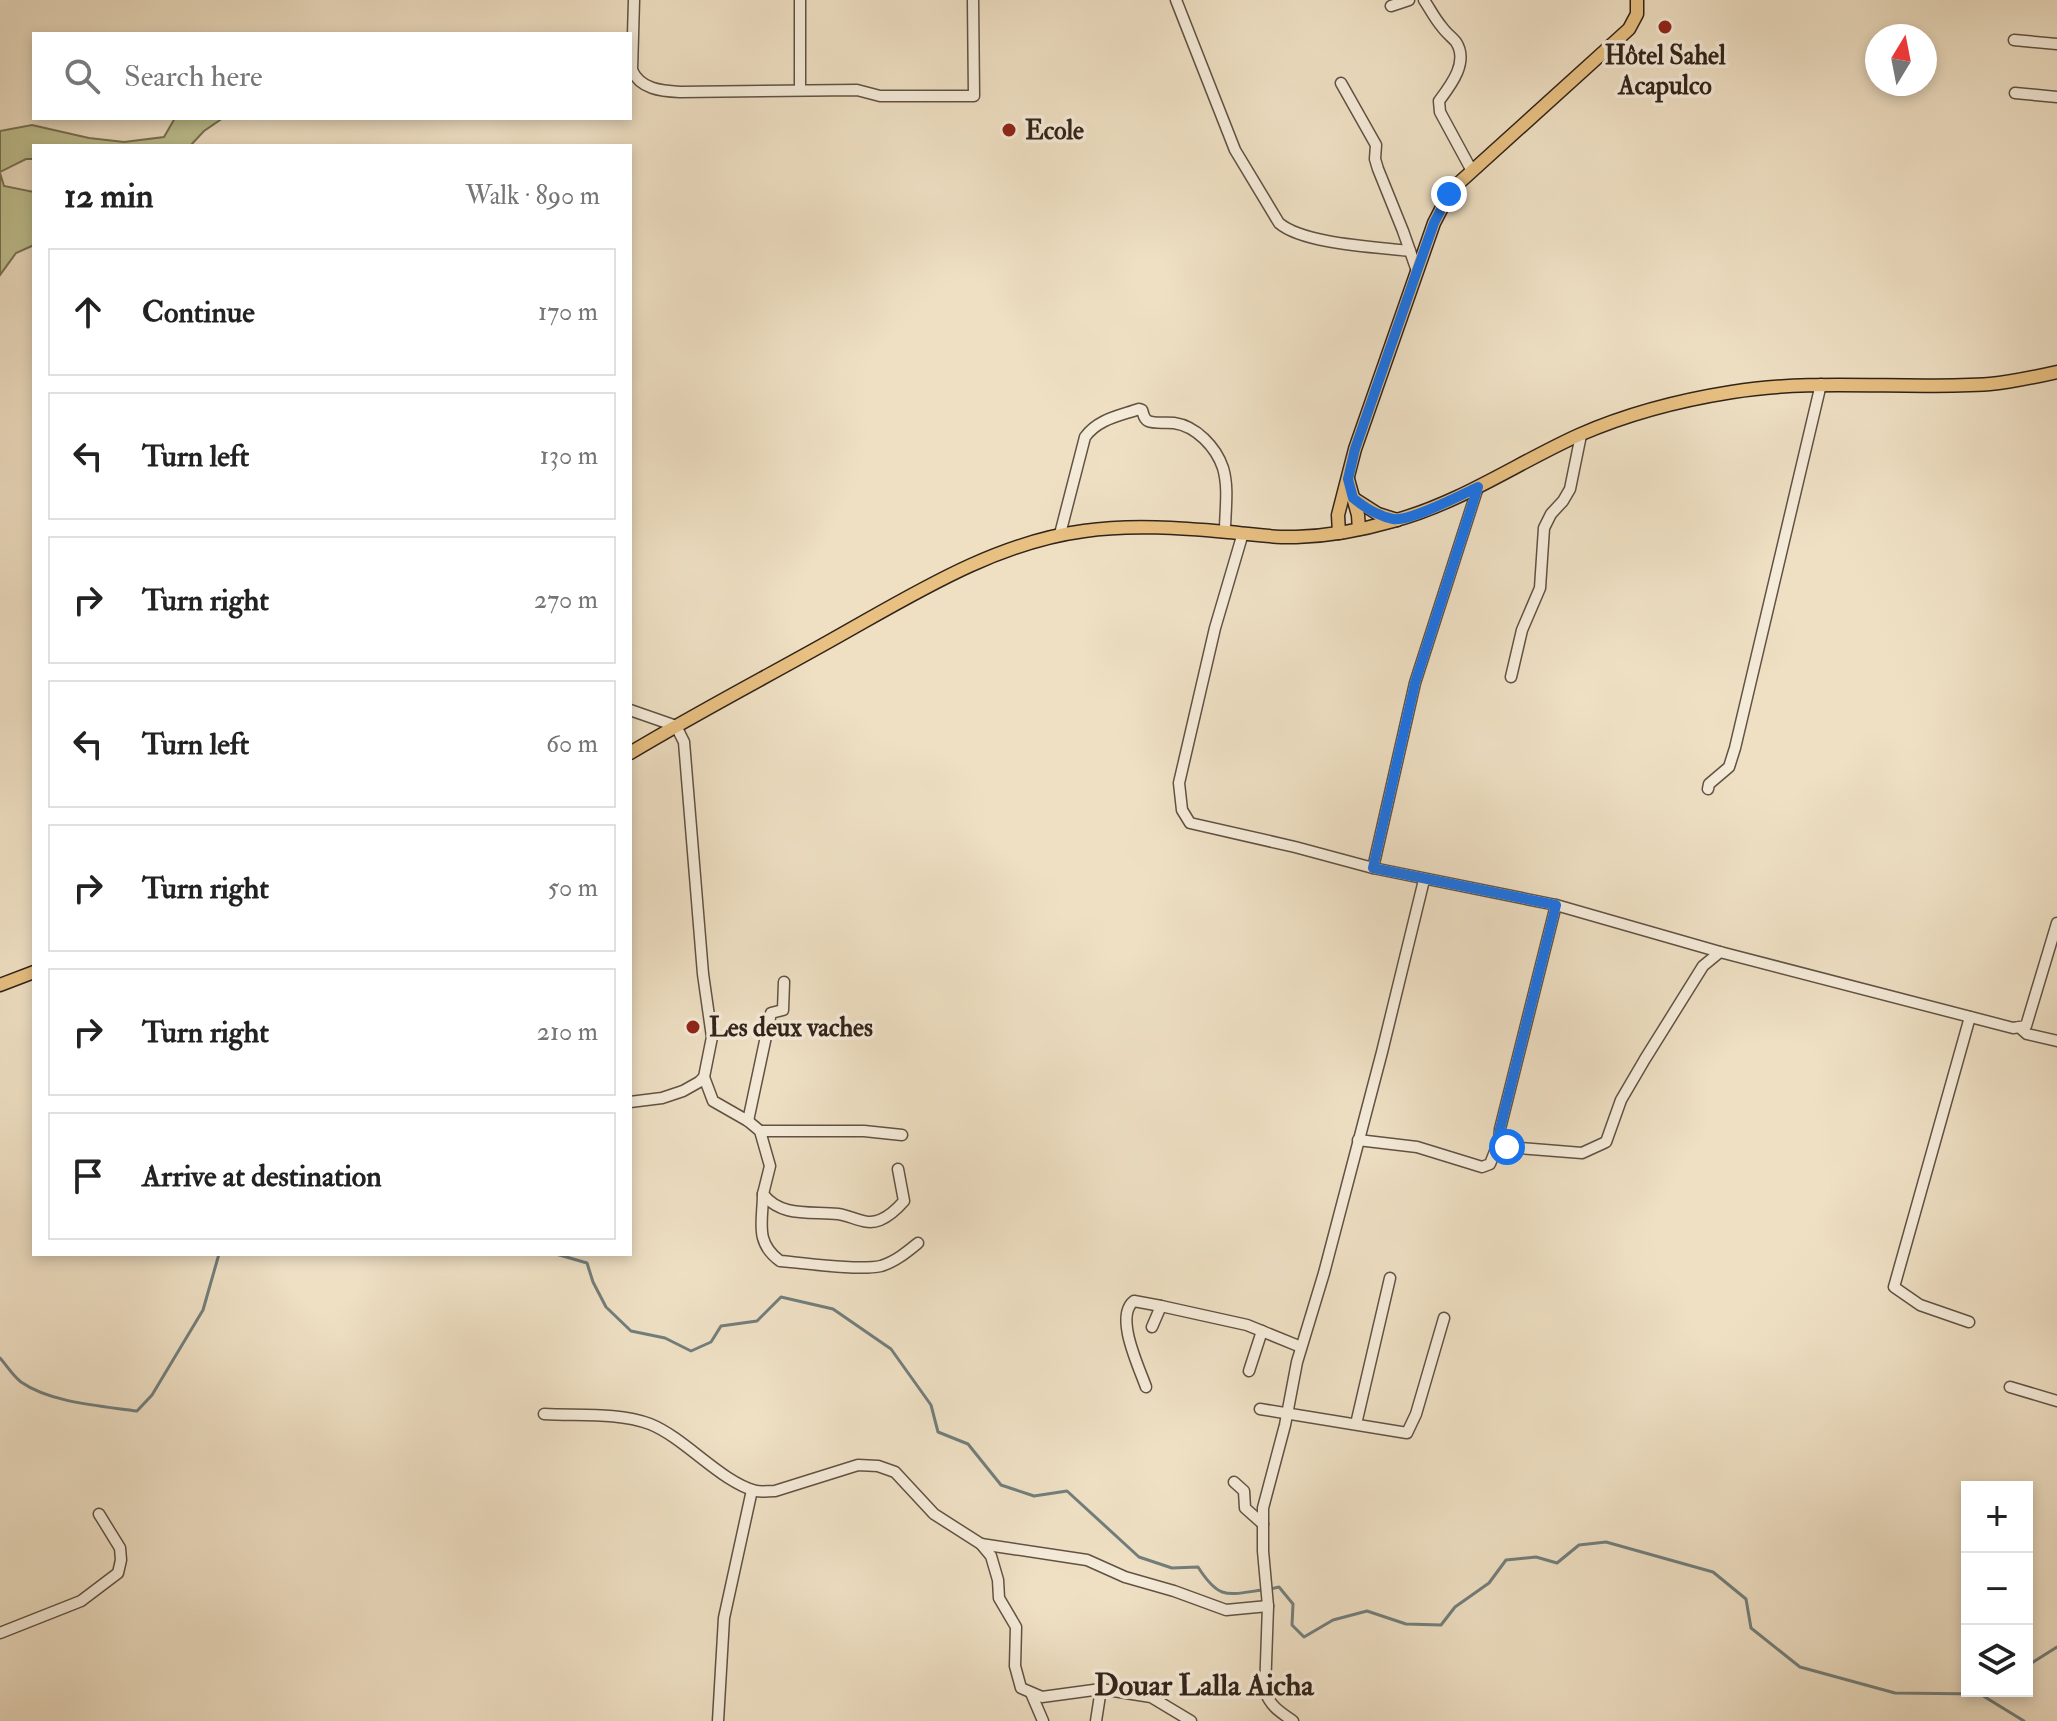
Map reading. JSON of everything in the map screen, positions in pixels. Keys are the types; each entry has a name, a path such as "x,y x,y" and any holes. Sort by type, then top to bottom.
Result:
{"main road":[{"path":"1339,533 1337,519 1347,500 1355,449 1441,208 1460,182 1629,29 1637,14 1637,0"},
{"path":"632,752 932,584 1022,545 1060,534 1145,528 1225,531 1292,538 1339,533 1397,520 1449,501 1581,435 1683,401 1744,390 1821,384 1993,384 2057,372"},
{"path":"1347,500 1397,520"},
{"path":"1347,500 1359,529"},
{"path":"1318,536 1347,500"},
{"path":"0,985 32,973"}],"street":[{"path":"634,0 632,70 634,76 647,86 680,92 800,89 857,90 880,96 974,96 973,0"},
{"path":"800,0 800,89"},
{"path":"1176,0 1235,150 1279,223 1304,237 1410,251"},
{"path":"1391,6 1409,0"},
{"path":"1424,0 1443,29 1458,44 1459,70 1439,101 1440,112 1472,171"},
{"path":"2014,40 2057,44"},
{"path":"1341,83 1376,145 1378,169 1417,271"},
{"path":"2015,93 2057,97"},
{"path":"1708,789 1709,784 1729,767 1735,748 1821,384"},
{"path":"1060,534 1088,432 1107,419 1139,409 1150,421 1181,425 1195,431 1216,453 1226,482 1225,531"},
{"path":"1511,677 1522,630 1540,588 1544,528 1570,489 1581,435"},
{"path":"1373,868 1415,683 1478,487"},
{"path":"1243,533 1215,628 1179,783 1182,810 1190,823 1424,880 1556,905 1720,952 2013,1028 2026,1026 2057,923"},
{"path":"632,711 676,726 684,742 703,974 712,1037 704,1077 713,1101 760,1131 770,1166 763,1194 760,1230 771,1255 780,1261 881,1266 904,1255 918,1243"},
{"path":"1293,1721 1277,1710 1265,1691 1268,1606 1263,1508 1301,1347 1324,1273 1424,880"},
{"path":"1358,1140 1417,1147 1482,1167 1490,1164 1499,1141 1556,905"},
{"path":"1499,1141 1507,1147 1582,1153 1606,1142 1621,1100 1645,1059 1703,966 1720,952"},
{"path":"748,1121 771,1013 783,1010 784,982"},
{"path":"1969,1322 1920,1305 1894,1287 1970,1017"},
{"path":"2019,1027 2027,1034 2057,1041"},
{"path":"632,1102 662,1098 683,1091 704,1077"},
{"path":"760,1131 864,1131 902,1135"},
{"path":"763,1194 770,1202 792,1212 841,1214 862,1222 878,1221 895,1212 904,1201 898,1169"},
{"path":"1356,1424 1390,1278"},
{"path":"1146,1387 1126,1326 1126,1312 1134,1301 1247,1325 1301,1347"},
{"path":"1152,1327 1161,1306"},
{"path":"1260,1409 1407,1433 1416,1414 1444,1318"},
{"path":"1249,1371 1262,1331"},
{"path":"2010,1387 2057,1401"},
{"path":"544,1414 613,1417 652,1424 731,1478 761,1492 775,1491 858,1465 878,1466 895,1472 934,1514 981,1544 991,1556 999,1598 1016,1627 1015,1666 1021,1688 1042,1697 1101,1689 1151,1697 1191,1721"},
{"path":"1234,1482 1244,1491 1245,1508 1263,1524"},
{"path":"718,1721 724,1618 752,1490"},
{"path":"0,1633 81,1601 118,1573 120,1548 99,1514"},
{"path":"981,1544 1087,1560 1125,1577 1226,1610 1268,1606"},
{"path":"1096,1721 1101,1689"},
{"path":"1031,1693 1043,1721"}],"green space":[{"path":"174,120 220,120 192,144 32,144 32,159 0,172 0,131 32,125 89,138 124,142 164,137"},
{"path":"0,173 4,186 32,192 32,246 16,253 0,275"}],"waterway":[{"path":"0,1358 21,1382 47,1395 137,1411 152,1395 203,1310 218,1256"},
{"path":"563,1256 587,1263 606,1307 631,1331 665,1338 691,1351 711,1342 721,1326 757,1321 781,1297 833,1309 891,1349 931,1405 938,1432 968,1444 1001,1485 1034,1496 1067,1491 1139,1557 1172,1568 1198,1567 1212,1585 1225,1593 1262,1590"},
{"path":"1270,1589 1279,1587 1293,1604 1292,1625 1304,1637 1333,1620 1367,1611 1406,1624 1441,1625 1455,1607 1489,1583 1506,1560 1536,1557 1557,1563 1579,1545 1606,1542 1713,1572 1746,1599 1751,1628 1800,1667 1895,1693 1961,1694"},
{"path":"2033,1662 2057,1647"},
{"path":"1985,1697 2024,1721"}],"place":[{"name":"Hôtel Sahel Acapulco","path":"1665,27"},
{"name":"Ecole","path":"1009,130"},
{"name":"Les deux vaches","path":"693,1027"}],"district":[{"name":"Douar Lalla Aicha","path":"1204,1685"}],"route":[{"path":"1449,194 1434,223 1355,449 1348,479 1353,498 1378,514 1397,520 1478,487 1415,683 1373,868 1556,905 1500,1129 1499,1141 1507,1147"}]}
